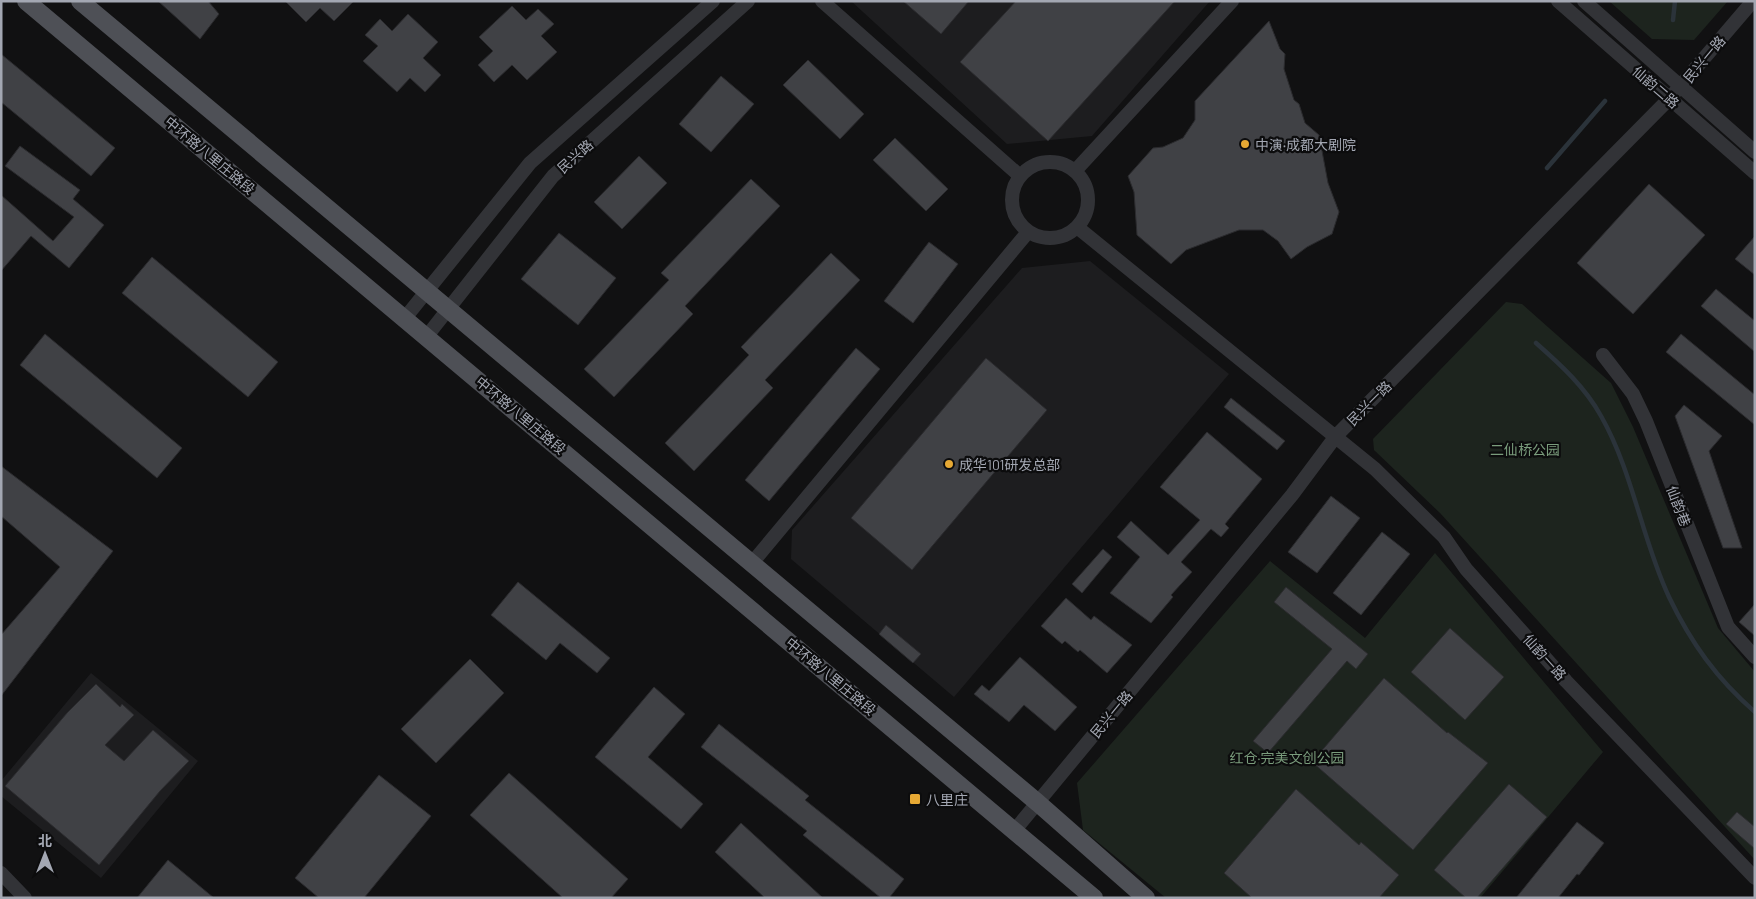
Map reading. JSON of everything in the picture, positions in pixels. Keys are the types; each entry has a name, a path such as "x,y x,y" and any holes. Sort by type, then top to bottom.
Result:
{"main road":[{"name":"中环路八里庄路段","path":"26,1 1094,898"},
{"path":"80,1 1038,803 1146,898"}],"street":[{"name":"民兴路","path":"405,318 530,163 713,1"},
{"name":"民兴路","path":"427,336 553,176 748,1"},
{"path":"822,1 1020,176"},
{"path":"1075,171 1232,1"},
{"name":"仙韵二路","path":"1558,1 1755,173"},
{"name":"仙韵二路","path":"1584,1 1755,152"},
{"name":"民兴一路","path":"1014,831 1292,495 1336,436 1670,98 1753,1"},
{"path":"1052,162 1064,165 1075,171 1085,186 1088,203 1085,216 1078,227 1067,235 1054,239 1040,238 1028,232 1019,223 1013,211 1011,198 1014,186 1020,176 1029,168 1040,163 1052,162"},
{"name":"仙韵一路","path":"1078,227 1376,469 1444,537 1466,569 1566,681 1755,878"},
{"path":"752,564 1028,232"},
{"name":"仙韵巷","path":"1603,356 1633,394 1646,422 1728,627 1755,656"},
{"path":"1,873 25,898"}],"shaded area":[{"path":"851,1 1210,1 1092,136 1007,144"},
{"path":"1090,261 1229,374 954,697 791,559 792,530 1022,268"},
{"path":"91,673 198,761 101,878 1,796 1,781"}],"green space":[{"path":"1609,1 1728,1 1694,40 1652,39"},
{"name":"二仙桥公园","path":"1506,302 1522,304 1611,383 1633,427 1718,628 1755,672 1755,860 1440,513 1374,450 1373,439"},
{"name":"红仓·完美文创公园","path":"1435,553 1603,752 1480,898 1166,898 1083,830 1077,783 1270,561 1365,638"}],"building":[{"path":"158,1 208,1 219,14 200,39"},
{"path":"285,1 354,1 334,21 320,8 306,22"},
{"path":"903,1 969,1 941,34"},
{"path":"1016,1 1175,1 1048,141 960,62"},
{"path":"512,6 526,20 538,9 554,24 541,36 557,52 527,80 512,65 494,82 478,65 493,51 479,37"},
{"path":"408,14 438,42 423,58 441,75 425,92 410,78 397,92 363,61 378,46 365,35 380,19 392,31"},
{"name":"中演·成都大剧院","path":"1269,21 1280,49 1285,54 1284,69 1294,100 1299,104 1305,123 1319,135 1328,183 1339,212 1332,234 1307,247 1291,259 1278,241 1263,230 1239,230 1186,250 1171,264 1137,235 1134,192 1128,176 1153,148 1163,147 1183,138 1195,120 1195,101"},
{"path":"1,54 115,148 91,176 1,102"},
{"path":"808,60 864,114 840,139 783,85"},
{"path":"721,76 754,104 711,152 679,124"},
{"path":"895,138 948,189 926,211 873,160"},
{"path":"20,146 80,190 73,199 104,225 69,268 31,236 1,271 1,195 53,241 74,217 5,166"},
{"path":"639,156 667,183 622,229 594,202"},
{"path":"751,179 780,206 685,306 693,314 614,397 584,369 669,280 661,273"},
{"path":"1649,184 1705,235 1633,314 1577,263"},
{"path":"559,233 616,278 578,325 521,279"},
{"path":"1755,236 1755,275 1735,259"},
{"path":"929,242 958,264 913,323 884,301"},
{"path":"831,253 860,280 765,380 773,388 694,471 665,443 749,355 741,347"},
{"path":"152,257 278,362 248,397 122,293"},
{"path":"1716,289 1755,321 1755,352 1701,306"},
{"path":"45,334 182,448 157,478 20,365"},
{"path":"1681,334 1755,395 1755,425 1666,352"},
{"path":"856,348 880,369 769,501 745,480"},
{"name":"成华101研发总部","path":"986,358 1047,410 912,570 851,518"},
{"path":"1231,398 1285,441 1277,450 1224,407"},
{"path":"1684,405 1722,436 1709,451 1742,548 1723,548 1675,416"},
{"path":"1207,432 1262,479 1225,524 1229,528 1221,537 1211,529 1181,562 1192,572 1171,595 1173,597 1151,623 1110,593 1140,557 1117,537 1131,521 1168,555 1200,520 1160,487"},
{"path":"1,466 113,551 1,696 1,635 60,567 1,516"},
{"path":"1331,496 1360,518 1317,573 1288,552"},
{"path":"1382,532 1410,554 1361,615 1333,593"},
{"path":"1103,549 1112,557 1082,593 1072,584"},
{"path":"518,582 610,658 597,673 560,643 546,660 491,615"},
{"path":"1286,587 1368,654 1356,669 1347,661 1268,753 1253,741 1332,649 1274,602"},
{"path":"1066,598 1091,620 1094,616 1132,645 1107,673 1080,650 1078,652 1065,641 1062,644 1041,626"},
{"path":"1755,604 1755,636 1739,622"},
{"path":"886,625 921,654 913,663 879,634"},
{"path":"1450,628 1504,677 1465,720 1411,672"},
{"path":"1020,657 1077,707 1055,731 1024,705 1009,722 974,694 982,685 989,691"},
{"path":"470,659 504,693 436,763 401,729"},
{"path":"1384,678 1447,733 1488,763 1413,850 1312,762"},
{"path":"96,684 120,707 122,704 134,715 105,745 124,761 153,730 189,761 160,791 99,865 5,786 67,713"},
{"path":"654,687 685,714 648,757 703,804 681,829 595,757"},
{"path":"719,724 809,796 805,800 904,879 889,898 881,898 803,835 807,831 701,747"},
{"path":"509,773 628,879 611,898 563,898 470,815"},
{"path":"379,775 431,816 364,898 319,898 295,878"},
{"path":"1509,784 1547,817 1477,898 1466,898 1434,870"},
{"path":"1296,789 1359,845 1361,842 1399,875 1379,898 1252,898 1224,873"},
{"path":"1737,812 1755,827 1755,849 1726,824"},
{"path":"1577,822 1604,843 1579,875 1577,874 1558,898 1516,898"},
{"path":"741,823 823,898 765,898 715,852"},
{"path":"168,860 214,898 137,898"}],"waterway":[{"path":"1673,20 1675,1"},
{"path":"1547,168 1605,101"},
{"path":"1536,343 1563,368 1595,405 1621,460 1651,553 1677,614 1696,645 1717,673 1755,712"}],"place":[{"name":"中演·成都大剧院","path":"1245,144"},
{"name":"成华101研发总部","path":"949,464"},
{"name":"八里庄","path":"915,799"}]}
